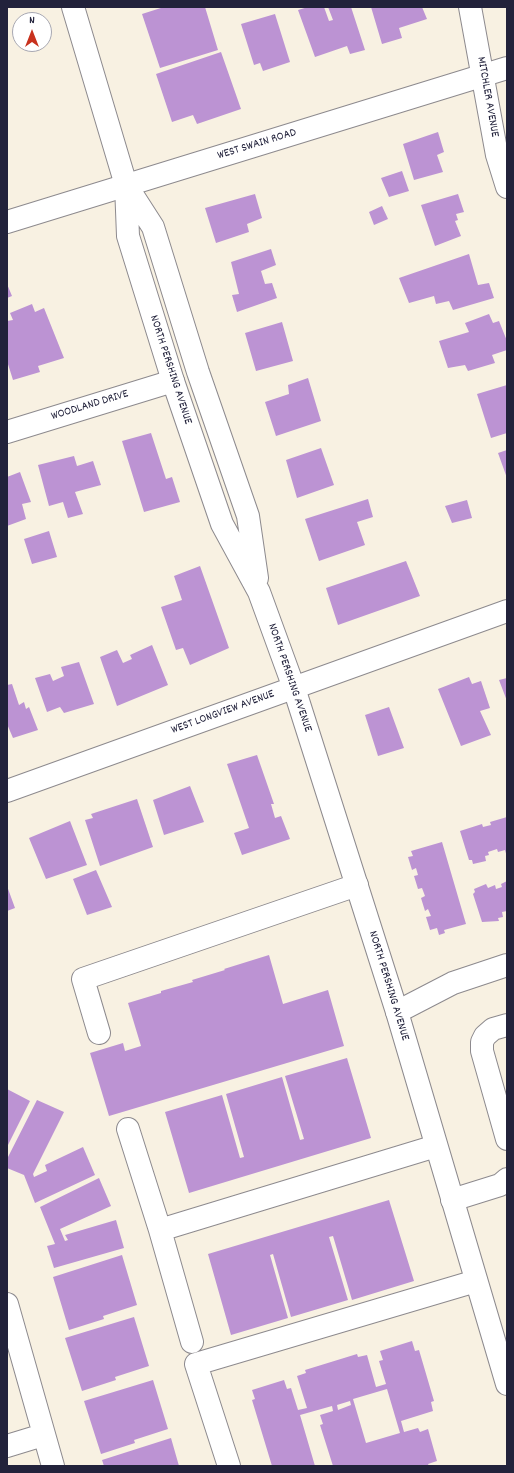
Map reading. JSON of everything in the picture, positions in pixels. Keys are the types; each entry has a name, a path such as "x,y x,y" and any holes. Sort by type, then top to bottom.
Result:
{"main road":[{"name":"NORTH PERSHING AVENUE","path":"73,7 126,185 128,236 173,381 222,524 259,592 294,688 397,1012 507,1384"},
{"name":"MITCHLER AVENUE","path":"470,7 497,155 507,187"},
{"name":"WEST SWAIN ROAD","path":"7,222 507,68"},
{"name":"NORTH PERSHING AVENUE","path":"126,185 153,227 198,372 248,516 259,592"},
{"name":"WOODLAND DRIVE","path":"7,432 173,381"},
{"name":"WEST LONGVIEW AVENUE","path":"7,791 507,611"},
{"path":"99,1033 83,980 357,885"},
{"path":"397,1012 453,983 507,965"},
{"path":"507,1025 492,1029 485,1036 482,1042 482,1051 507,1140"},
{"path":"128,1129 160,1230 192,1342"},
{"path":"160,1230 436,1146"},
{"path":"452,1200 505,1184"},
{"path":"229,1466 196,1364 476,1281"},
{"path":"7,1304 53,1466"},
{"path":"7,1446 43,1435"}],"building":[{"path":"164,7 205,7 218,50 160,68 142,14"},
{"path":"308,7 324,7 329,21 333,20 328,7 351,7 365,50 350,54 347,46 315,57 298,10"},
{"path":"371,7 422,7 427,19 399,28 402,38 382,44"},
{"path":"275,14 290,62 263,71 260,63 254,65 241,24"},
{"path":"221,52 241,109 197,124 193,115 172,122 156,74"},
{"path":"438,132 444,152 437,155 443,172 414,180 403,144"},
{"path":"402,171 409,191 389,197 381,178"},
{"path":"255,194 262,218 247,224 249,232 216,243 205,208"},
{"path":"458,194 464,212 456,214 458,220 455,221 461,236 435,246 421,205"},
{"path":"382,206 388,219 374,225 369,212"},
{"path":"271,249 276,265 261,271 265,284 272,283 277,298 237,312 232,295 239,294 231,262"},
{"path":"469,254 478,285 489,283 494,298 453,310 449,301 436,304 434,296 409,303 399,278"},
{"path":"7,284 12,296 7,298"},
{"path":"32,304 35,312 44,308 64,358 38,366 40,372 13,380 7,361 7,321 13,320 10,313"},
{"path":"489,314 493,323 499,321 507,341 507,350 492,355 495,363 468,371 465,365 448,368 439,341 469,332 465,323"},
{"path":"282,322 293,361 256,371 245,333"},
{"path":"308,378 321,421 276,436 265,402 289,394 288,385"},
{"path":"507,385 507,433 491,438 477,394"},
{"path":"151,433 166,479 172,477 180,502 144,512 122,441"},
{"path":"321,448 334,485 297,498 286,460"},
{"path":"507,450 507,478 498,453"},
{"path":"74,456 77,466 93,461 101,485 75,492 83,514 68,518 63,502 49,506 38,465"},
{"path":"20,472 31,502 22,504 26,519 7,526 7,477"},
{"path":"368,499 373,517 357,522 365,545 319,561 305,519"},
{"path":"467,500 472,518 452,523 445,506"},
{"path":"49,531 57,557 32,564 24,539"},
{"path":"406,561 420,596 338,625 326,588"},
{"path":"200,566 229,648 190,665 183,648 176,650 161,607 182,600 174,576"},
{"path":"152,645 168,685 117,706 100,657 117,650 123,663 132,659 130,655"},
{"path":"79,662 94,704 64,713 60,707 47,712 35,678 50,674 53,681 64,676 61,667"},
{"path":"469,677 472,684 481,681 490,708 480,711 491,735 461,746 438,689"},
{"path":"507,678 507,701 499,680"},
{"path":"12,684 19,705 24,702 26,709 29,707 38,730 13,738 7,724 7,685"},
{"path":"389,707 404,748 378,756 365,715"},
{"path":"257,755 274,804 271,804 275,818 281,816 290,839 242,855 234,833 249,828 227,764"},
{"path":"190,786 204,822 164,835 153,800"},
{"path":"137,799 153,847 100,866 85,820 93,818 91,814"},
{"path":"507,817 507,857 505,850 498,852 497,849 488,852 489,855 485,856 486,861 473,864 472,860 469,860 460,831 482,824 483,827 491,825 490,822"},
{"path":"70,821 87,865 46,879 29,838"},
{"path":"442,842 466,924 444,930 445,933 439,935 437,928 430,930 426,917 431,916 428,909 425,911 421,898 425,896 422,888 418,889 414,876 418,875 416,868 412,870 408,857 413,856 411,851"},
{"path":"96,870 112,907 87,915 73,879"},
{"path":"507,881 507,911 502,912 503,917 498,918 499,921 482,922 473,894 475,892 474,889 486,884 488,888 495,885 496,889 502,887 501,884"},
{"path":"7,886 15,908 7,911"},
{"path":"269,955 283,1004 328,990 344,1046 109,1116 90,1053 123,1043 125,1051 141,1046 128,1003 161,993 161,991 193,982 192,980 225,970 224,969"},
{"path":"347,1058 371,1138 189,1193 165,1112 222,1095 240,1158 244,1157 226,1094 282,1077 300,1140 304,1139 285,1076"},
{"path":"7,1089 30,1101 7,1147"},
{"path":"37,1100 64,1112 33,1174 34,1177 47,1171 45,1165 83,1147 95,1175 35,1203 24,1175 7,1168 7,1159"},
{"path":"99,1178 111,1206 60,1229 65,1241 68,1240 65,1235 116,1220 124,1248 54,1268 47,1246 55,1244 40,1207"},
{"path":"389,1200 414,1281 352,1300 333,1236 329,1237 348,1300 291,1317 273,1254 270,1255 288,1318 231,1335 208,1254"},
{"path":"122,1255 137,1305 103,1316 104,1319 69,1330 53,1277"},
{"path":"134,1317 149,1366 115,1377 116,1380 82,1391 65,1338"},
{"path":"412,1341 415,1351 419,1350 434,1401 431,1402 433,1411 401,1421 404,1432 418,1428 420,1432 428,1429 437,1461 428,1464 429,1466 333,1466 320,1425 323,1424 320,1415 333,1411 332,1406 300,1415 315,1466 272,1466 252,1400 255,1399 252,1390 284,1380 287,1389 291,1388 298,1410 307,1408 297,1376 306,1373 305,1370 357,1354 358,1357 367,1355 376,1387 386,1384 379,1361 383,1360 380,1351","holes":["387,1389 400,1433 366,1443 353,1399","350,1401 351,1405 338,1410 337,1405"]},
{"path":"153,1380 168,1429 134,1440 135,1443 101,1454 84,1401"},
{"path":"171,1438 179,1466 104,1466 102,1460"}]}
